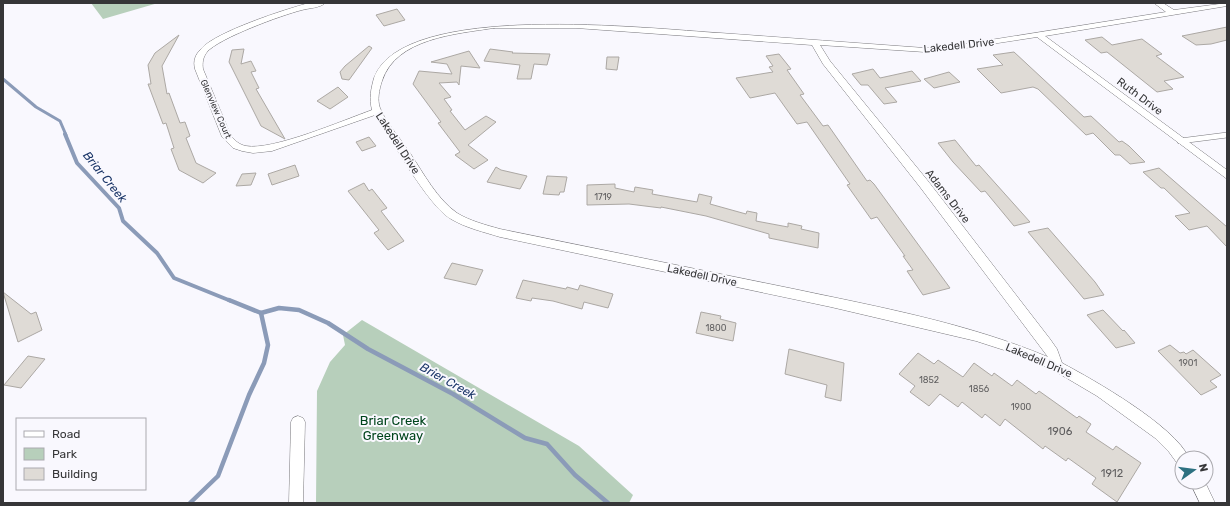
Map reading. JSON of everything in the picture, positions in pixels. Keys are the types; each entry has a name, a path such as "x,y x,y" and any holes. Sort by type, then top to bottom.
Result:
{"street":[{"name":"Glenview Court","path":"321,3 281,13 215,42 202,53 199,58 199,69 227,137 235,146 245,149 257,150 272,148 378,111"},
{"path":"1158,3 1173,13"},
{"name":"Lakedell Drive","path":"1176,450 1141,419 1102,392 1058,366 1010,346 976,336 830,302 535,241 472,225 454,216 440,204 417,173 378,111 374,102 374,92 377,78 392,58 410,46 426,39 481,27 520,24 576,26 937,50 1227,4"},
{"name":"Ruth Drive","path":"1038,34 1227,176"},
{"name":"Adams Drive","path":"815,43 826,62 924,184 1046,343 1053,353 1058,366"},
{"path":"296,503 298,422"},
{"path":"1201,490 1208,503"}],"lane":[{"path":"1180,141 1227,134"}],"green space":[{"path":"91,3 158,3 103,19"},
{"name":"Briar Creek Greenway","path":"362,320 579,446 633,495 629,503 316,503 317,391 330,362 345,345 343,335"}],"building":[{"path":"397,9 405,20 384,26 376,15"},
{"path":"1227,27 1227,40 1211,44 1196,45 1182,36"},
{"path":"179,35 162,66 167,94 169,93 180,123 185,122 190,136 186,138 196,163 216,173 203,183 179,170 171,149 174,148 166,123 163,124 148,84 151,84 148,65 155,53"},
{"path":"1102,37 1112,45 1142,39 1162,54 1156,56 1184,77 1164,81 1173,89 1157,92 1107,52 1101,53 1085,40"},
{"path":"369,46 372,48 349,80 342,79 340,72"},
{"path":"244,49 241,64 251,61 256,71 251,72 259,88 256,89 285,139 261,126 229,62 232,50"},
{"path":"490,49 513,52 512,53 550,54 547,65 534,64 531,79 517,79 520,65 484,61"},
{"path":"469,51 480,68 461,66 459,85 457,82 439,83 451,97 444,99 452,110 450,111 465,130 486,116 496,122 468,145 488,160 474,169 455,155 460,152 438,123 441,122 413,84 419,71 452,74 447,64 431,62"},
{"path":"1014,52 1084,117 1091,116 1119,142 1122,141 1129,146 1145,162 1130,164 1120,155 1115,155 1093,133 1086,135 1038,89 1033,87 1001,93 977,69 1003,65 993,55"},
{"path":"779,54 791,69 787,70 804,94 800,95 823,126 828,125 867,181 870,180 874,184 950,288 923,295 907,271 913,270 903,256 905,256 877,217 871,219 847,185 850,184 807,122 797,124 775,93 750,98 736,78 773,72 769,67 773,66 766,56"},
{"path":"607,57 619,57 617,70 606,69"},
{"path":"873,69 880,78 912,71 921,81 885,88 897,102 884,104 868,85 861,85 852,74"},
{"path":"949,72 960,82 934,88 924,79"},
{"path":"338,87 348,97 330,109 317,101"},
{"path":"369,137 376,146 362,151 356,142"},
{"path":"955,140 976,166 979,165 1030,222 1014,226 985,191 981,192 953,162 938,143"},
{"path":"295,165 299,176 272,185 268,174"},
{"path":"496,167 501,170 527,176 520,189 487,182"},
{"path":"1159,168 1227,227 1227,247 1207,226 1189,230 1175,216 1190,213 1164,188 1161,188 1143,172"},
{"path":"256,173 251,185 236,186 242,174"},
{"path":"547,176 567,177 564,192 560,192 559,195 543,194"},
{"path":"364,183 369,191 372,189 387,208 381,211 404,241 388,250 374,233 379,230 348,191"},
{"path":"615,184 615,188 634,192 635,187 653,190 652,194 697,202 699,194 712,197 710,204 746,214 747,211 757,213 756,221 788,227 788,223 802,226 801,229 819,233 818,248 769,238 769,234 706,216 661,207 629,204 587,205 587,185"},
{"path":"1048,228 1095,282 1104,295 1084,299 1028,232"},
{"path":"452,263 483,270 476,285 444,278"},
{"path":"523,280 566,289 567,287 578,290 580,285 613,294 608,308 584,302 582,309 553,301 532,298 531,301 516,298"},
{"path":"3,292 31,314 36,312 42,330 18,342"},
{"path":"1103,310 1135,343 1116,348 1087,315"},
{"path":"701,312 721,316 720,319 736,323 733,341 696,333"},
{"path":"1170,345 1180,353 1184,352 1186,354 1193,350 1221,375 1210,381 1217,387 1201,395 1158,351"},
{"path":"789,349 844,363 841,401 825,397 827,385 785,374"},
{"path":"918,353 934,364 938,360 963,377 974,363 992,376 994,373 1012,386 1017,380 1036,394 1039,391 1077,418 1079,416 1091,424 1086,432 1113,450 1116,446 1141,463 1117,502 1092,484 1096,478 1068,458 1066,461 1045,446 1043,449 1005,419 1000,426 985,414 982,418 962,402 958,407 940,394 929,406 910,392 915,386 899,374"},
{"path":"28,356 45,359 21,388 4,385"}],"waterway":[{"name":"Briar Creek","path":"3,79 36,107 60,121 66,135"},
{"name":"Briar Creek","path":"65,134 77,163 119,208 123,221 157,253 174,278 231,301"},
{"name":"Briar Creek","path":"229,300 261,313"},
{"name":"Brier Creek","path":"261,313 279,308 299,310 328,323 368,349 453,394 525,438 547,444 575,475 608,503"},
{"path":"190,503 218,476 249,395 264,363 268,345 261,313"}]}
